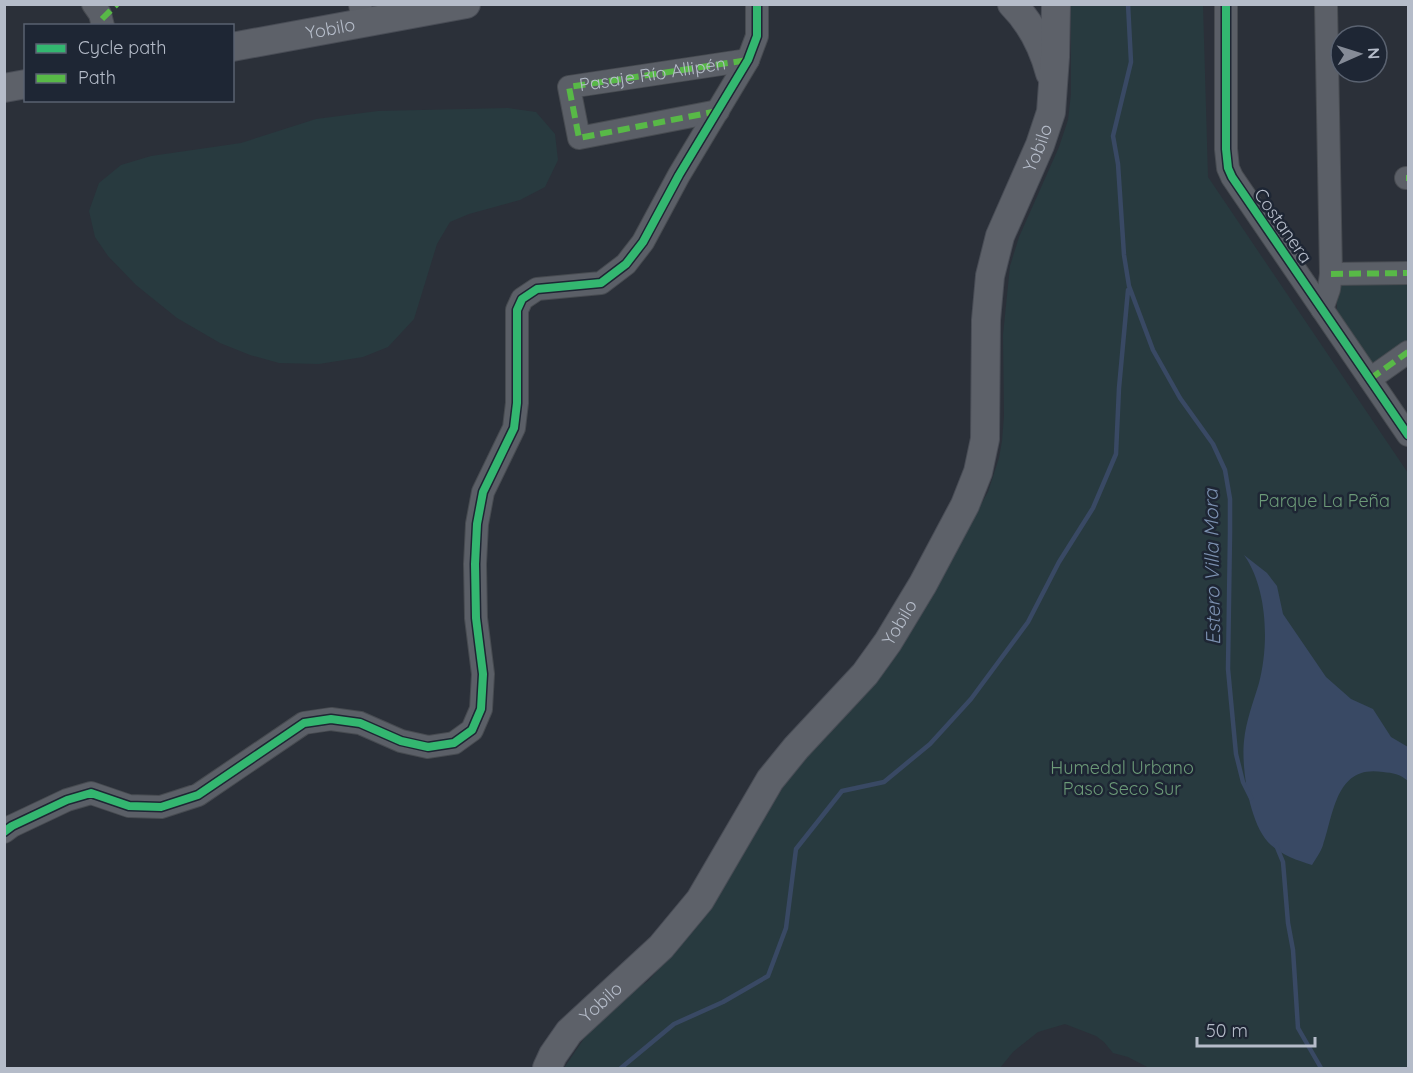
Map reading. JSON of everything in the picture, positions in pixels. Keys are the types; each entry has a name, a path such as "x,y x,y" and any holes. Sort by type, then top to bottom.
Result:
{"main road":[{"name":"Yobilo","path":"234,46 362,14 466,4"},
{"name":"Yobilo","path":"1012,4 1035,33 1053,84"},
{"name":"Yobilo","path":"547,1068 569,1032 661,946 700,900 770,780 796,748 854,688 888,642 923,584 965,505 978,472 985,439 986,320 990,276 1003,228 1047,129 1052,105 1056,4"},
{"path":"4,88 24,84"}],"street":[{"path":"4,832 66,800 91,793 129,806 161,807 198,795 304,723 331,719 360,723 401,741 428,747 454,743 472,730 481,709 483,674 476,618 477,524 483,492 514,428 517,403 517,310 522,299 537,289 601,283 626,264 643,242 679,175 748,60 757,36 757,4"},
{"name":"Costanera","path":"1226,4 1228,168 1237,186 1408,435"},
{"path":"1322,309 1329,289 1330,274 1326,4"},
{"name":"Pasaje Río Allipén","path":"718,111 579,138 569,87 748,60"},
{"path":"1330,274 1408,273"},
{"path":"1370,379 1408,352"}],"green space":[{"name":"Humedal Urbano Paso Seco Sur","path":"1071,5 1203,5 1208,177 1408,473 1408,1068 1149,1068 1128,1057 1113,1053 1096,1036 1065,1024 1038,1032 1013,1052 1000,1068 564,1068 602,1012 648,981 696,928 729,879 789,778 953,552 988,492 1002,441 1003,335 1010,266 1019,237 1059,147 1068,120 1071,94"},
{"path":"508,108 536,112 555,134 558,160 545,187 520,200 469,214 450,222 437,244 414,319 388,347 363,357 319,364 279,363 220,343 177,318 136,285 108,256 95,237 89,211 99,183 121,165 151,156 241,143 316,119 378,111"},
{"path":"1408,279 1408,343 1373,368 1337,321 1337,281"}],"water":[{"path":"1244,555 1267,573 1277,586 1283,614 1326,677 1351,699 1373,709 1391,737 1408,747 1408,781 1393,773 1367,772 1355,776 1346,783 1334,806 1322,848 1312,865 1285,855 1271,845 1258,825 1248,796 1244,766 1244,741 1262,668 1265,635 1258,584"}],"waterway":[{"name":"Estero Villa Mora","path":"1128,4 1131,62 1113,136 1118,164 1124,255 1129,286 1153,350 1180,398 1213,444 1225,470 1230,499 1228,669 1236,754 1243,782 1251,798"},
{"path":"621,1068 674,1024 723,1002 768,976 786,928 796,849 842,791 884,782 930,744 971,699 1028,622 1059,562 1093,508 1116,454 1119,388 1128,290"},
{"name":"Estero Villa Mora","path":"1276,845 1283,862 1288,923 1293,950 1298,1028 1321,1068"}],"marked path":[{"path":"102,19 117,4"},
{"path":"718,111 579,138 569,87 748,60"},
{"path":"1331,274 1408,273"},
{"path":"1370,379 1408,352"}],"cycle path":[{"path":"4,832 67,800 91,793 129,806 161,807 198,795 304,723 331,719 360,723 401,741 428,747 454,743 472,730 481,709 483,674 476,618 477,524 483,492 514,428 517,403 517,310 522,299 537,289 601,283 626,264 643,242 679,175 748,60 757,36 757,4"},
{"path":"1226,4 1228,168 1408,435"}],"park label":[{"name":"Parque La Peña","path":"1324,501"}]}
